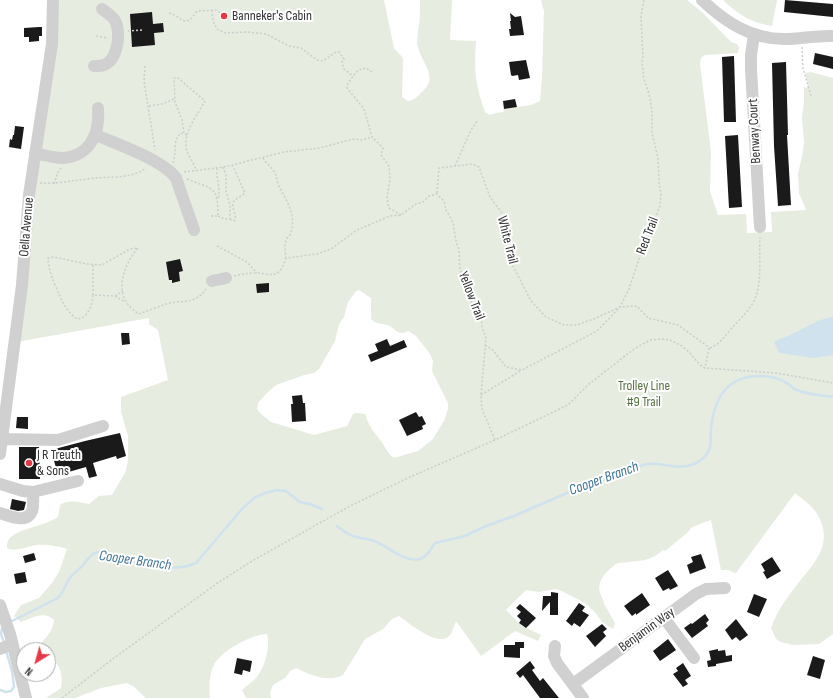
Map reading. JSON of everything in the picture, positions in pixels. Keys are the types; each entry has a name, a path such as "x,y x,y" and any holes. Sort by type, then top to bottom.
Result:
{"street":[{"name":"Oella Avenue","path":"0,454 22,285 31,182 52,44 53,0"},
{"path":"702,0 739,29 754,35 782,39 833,36"},
{"path":"94,66 105,65 110,60 118,45 119,37 115,19 102,9"},
{"name":"Benway Court","path":"754,35 751,55 760,232"},
{"path":"35,153 62,158 72,156 87,147 96,135 98,108"},
{"path":"96,135 132,150 166,168 176,178 194,230"},
{"path":"212,281 226,278"},
{"path":"2,439 58,440 103,426"},
{"path":"0,484 33,492 78,481"},
{"path":"0,513 16,518 24,518 28,516 32,511 33,492"},
{"name":"Benjamin Way","path":"574,684 696,594 706,589 725,588"},
{"path":"0,605 7,624 26,698"},
{"path":"664,618 694,658"},
{"path":"0,649 12,644"},
{"path":"555,646 554,656 557,663 583,698"}],"path":[{"name":"Red Trail","path":"481,395 522,370 597,331 620,307 630,289 639,259 660,206 661,194 658,158 652,133 652,111 649,94 644,79 642,63 641,16 644,0"},
{"path":"212,10 213,21 217,29 225,33 248,32 266,34 289,46 301,48 317,60 322,61 336,52 340,52 344,59 342,62 344,69 353,76"},
{"path":"168,13 184,22 188,22 196,11 212,10 219,11 222,14"},
{"path":"801,38 803,68 811,96"},
{"path":"145,66 144,81 149,106 166,168 211,189 217,194 218,216"},
{"path":"372,72 366,68 358,70 348,83 347,88 364,109 372,137 383,148 381,155 389,166 390,179 387,198 389,208 401,215"},
{"path":"184,134 182,120 174,99 174,78 178,78 205,101 187,135 186,149 196,167 196,171"},
{"path":"149,106 162,104 174,99"},
{"path":"455,166 471,130 478,120"},
{"path":"166,168 174,160 178,135 181,133 187,135"},
{"path":"183,172 223,167 284,152 320,148 353,139 362,140 372,137"},
{"path":"54,184 58,172 72,156"},
{"path":"226,278 243,274 273,275 279,272 286,258 285,241 292,230 292,216 287,199 279,186 275,173 267,165 263,158"},
{"path":"211,216 218,216 233,221 235,220 236,217 232,205 233,202 245,193 232,164"},
{"name":"White Trail","path":"436,194 439,168 472,164 479,167 490,197 504,216 512,264 531,301 546,318 564,325 577,325 620,307 637,306 648,318 678,325 709,348"},
{"path":"223,167 226,175 226,191 230,205 230,219"},
{"path":"217,168 216,174 220,188 218,200"},
{"path":"31,182 54,184 95,178 121,177 144,170"},
{"path":"286,258 317,254 331,249 357,230 390,216 401,215 416,204 423,202 429,196 436,194"},
{"name":"Yellow Trail","path":"436,194 444,201 446,210 453,222 459,250 460,270 466,278 470,298 481,316 482,328 486,337 481,395 482,409 496,440"},
{"path":"705,368 709,348 716,346 721,341 749,310 756,296 759,275 760,232"},
{"path":"217,246 247,262 257,274"},
{"path":"92,265 94,295 88,313 82,318 77,319 71,315 61,300 48,270 48,258 54,257 102,266 130,249 138,248 132,255 124,270 123,291 126,302"},
{"path":"94,295 115,296 126,302 138,314 168,304 190,302 203,294 212,281"},
{"path":"115,296 123,291"},
{"path":"62,698 219,582 252,561 350,506 410,477 496,440 568,405 589,384 634,349 650,340 670,340 682,346 700,365 705,368 776,373 833,383"},
{"path":"485,345 492,350 506,367 522,370"}],"green space":[{"name":"Trolley Line #9 Trail","path":"56,0 384,0 394,48 403,58 402,97 408,101 415,99 420,95 430,80 417,43 420,18 420,0 452,0 450,40 476,41 475,69 477,85 485,112 490,115 504,112 503,109 531,105 540,101 544,11 541,0 687,0 703,13 731,42 737,44 739,47 738,53 705,55 701,58 700,64 711,152 710,191 718,215 746,214 747,233 772,232 771,212 806,210 799,193 798,174 804,143 802,117 804,87 807,88 808,84 805,73 811,72 833,78 833,634 819,644 793,645 776,639 771,628 785,601 814,564 822,548 824,539 823,529 818,515 809,504 795,493 736,573 728,570 721,570 711,520 692,527 665,551 663,550 651,558 614,565 602,577 599,589 605,603 603,602 615,623 613,629 602,622 595,612 585,603 562,591 556,589 539,592 526,590 506,610 522,626 541,635 538,641 515,631 481,656 456,621 452,632 448,637 443,639 430,636 399,616 392,619 383,629 365,639 343,675 325,678 296,668 290,671 285,678 273,685 270,693 271,698 246,698 242,690 255,679 264,664 268,645 267,634 245,640 228,650 216,661 210,678 210,698 146,698 133,686 127,683 101,688 75,698 46,698 61,688 62,679 59,667 56,663 56,642 41,642 49,634 54,620 50,617 42,615 21,622 14,616 21,605 39,598 52,583 59,572 67,549 36,545 11,549 7,548 7,544 11,537 21,531 46,523 58,517 60,505 63,503 74,502 89,504 99,496 112,495 125,473 128,462 128,436 121,412 121,397 168,380 158,330 149,324 149,318 17,342","holes":["359,290 371,298 371,319 378,323 390,326 400,333 408,331 416,336 430,354 433,361 432,371 448,403 448,409 444,421 432,440 418,451 394,458 371,428 365,414 353,414 347,426 314,435 271,422 261,414 257,409 258,403 276,385 314,373 319,369 335,341 339,324 344,317 348,302 356,291"]},
{"path":"723,0 777,0 772,26 758,23 745,17"}],"water":[{"path":"833,317 833,355 814,358 779,353 774,342 817,321"}],"building":[{"path":"785,0 833,4 833,17 784,12"},
{"path":"152,12 153,24 163,23 164,32 154,33 155,45 132,47 130,14"},
{"path":"510,13 515,17 521,16 524,35 510,36"},
{"path":"42,27 42,36 39,36 39,41 29,42 29,37 24,37 24,28"},
{"path":"815,53 833,57 833,69 813,64"},
{"path":"734,56 736,122 724,122 722,57"},
{"path":"526,60 530,78 519,80 518,75 512,76 509,62"},
{"path":"786,62 787,135 791,205 778,206 774,146 772,63"},
{"path":"515,99 517,107 504,109 503,101"},
{"path":"15,126 24,127 21,149 9,147 10,139 12,140 14,135"},
{"path":"738,135 742,207 729,208 725,136"},
{"path":"180,259 183,271 179,272 180,281 172,283 172,280 169,280 166,262"},
{"path":"269,283 269,292 257,293 256,284"},
{"path":"121,333 129,333 130,344 122,345"},
{"path":"387,339 390,346 404,340 407,347 371,362 368,355 378,351 375,344"},
{"path":"302,395 303,403 305,403 306,421 292,422 292,396"},
{"path":"416,412 419,417 422,416 426,424 422,426 423,429 407,436 399,420"},
{"path":"17,417 28,417 28,429 16,428"},
{"path":"120,433 126,456 117,459 116,456 93,463 97,476 89,478 86,467 58,475 51,450"},
{"name":"J R Treuth & Sons","path":"19,447 39,447 40,479 19,479"},
{"path":"12,499 26,502 24,510 18,511 10,509"},
{"path":"34,553 36,560 25,563 23,556"},
{"path":"701,554 706,568 690,574 687,565 693,562 691,557"},
{"path":"772,557 781,571 767,579 761,564"},
{"path":"668,570 678,586 670,590 669,588 663,591 655,578"},
{"path":"25,572 27,582 16,584 14,574"},
{"path":"551,592 558,593 558,615 550,615 550,602 542,611 543,596 551,596"},
{"path":"642,593 650,605 636,615 636,613 632,616 624,606"},
{"path":"754,594 767,599 759,617 747,612"},
{"path":"579,603 585,607 582,611 589,615 580,627 574,623 572,626 566,621"},
{"path":"520,604 536,618 526,628 519,623 521,620 517,616 521,612 516,608"},
{"path":"705,614 709,620 706,623 708,626 692,638 684,628"},
{"path":"736,619 748,635 740,641 736,637 732,640 725,630"},
{"path":"602,624 607,629 603,632 606,636 595,647 586,636"},
{"path":"668,639 676,650 660,661 653,651"},
{"path":"515,642 524,642 524,648 520,648 520,658 504,657 504,645 515,645"},
{"path":"718,649 718,651 725,650 726,656 732,655 732,661 708,667 707,661 711,660 709,651"},
{"path":"813,656 825,660 820,679 807,675"},
{"path":"237,658 252,661 250,672 243,670 242,675 234,673"},
{"path":"530,661 535,668 532,670 540,681 543,678 559,698 540,698 523,675 520,678 516,673"},
{"path":"683,663 691,676 685,680 688,684 683,687 673,674 678,671 676,668"}],"waterway":[{"name":"Cooper Branch","path":"337,526 350,535 372,540 408,559 420,559 427,555 435,543 465,536 567,493 646,464 682,467 699,462 706,455 710,447 713,418 719,399 731,384 739,380 749,377 771,377 787,383 794,389 801,392 833,397"},
{"name":"Cooper Branch","path":"10,622 58,598 69,579 90,556 95,553 101,552 139,564 159,567 169,568 187,566 196,563 242,509 254,498 265,493 277,490 286,491 300,502 322,509"},
{"name":"Cooper Branch","path":"3,640 1,634 4,626"},
{"name":"Cooper Branch","path":"0,690 6,692 11,691 14,687 12,671 6,651"}],"place":[{"name":"Banneker's Cabin","path":"224,16"},
{"name":"J R Treuth & Sons","path":"29,463"}]}
